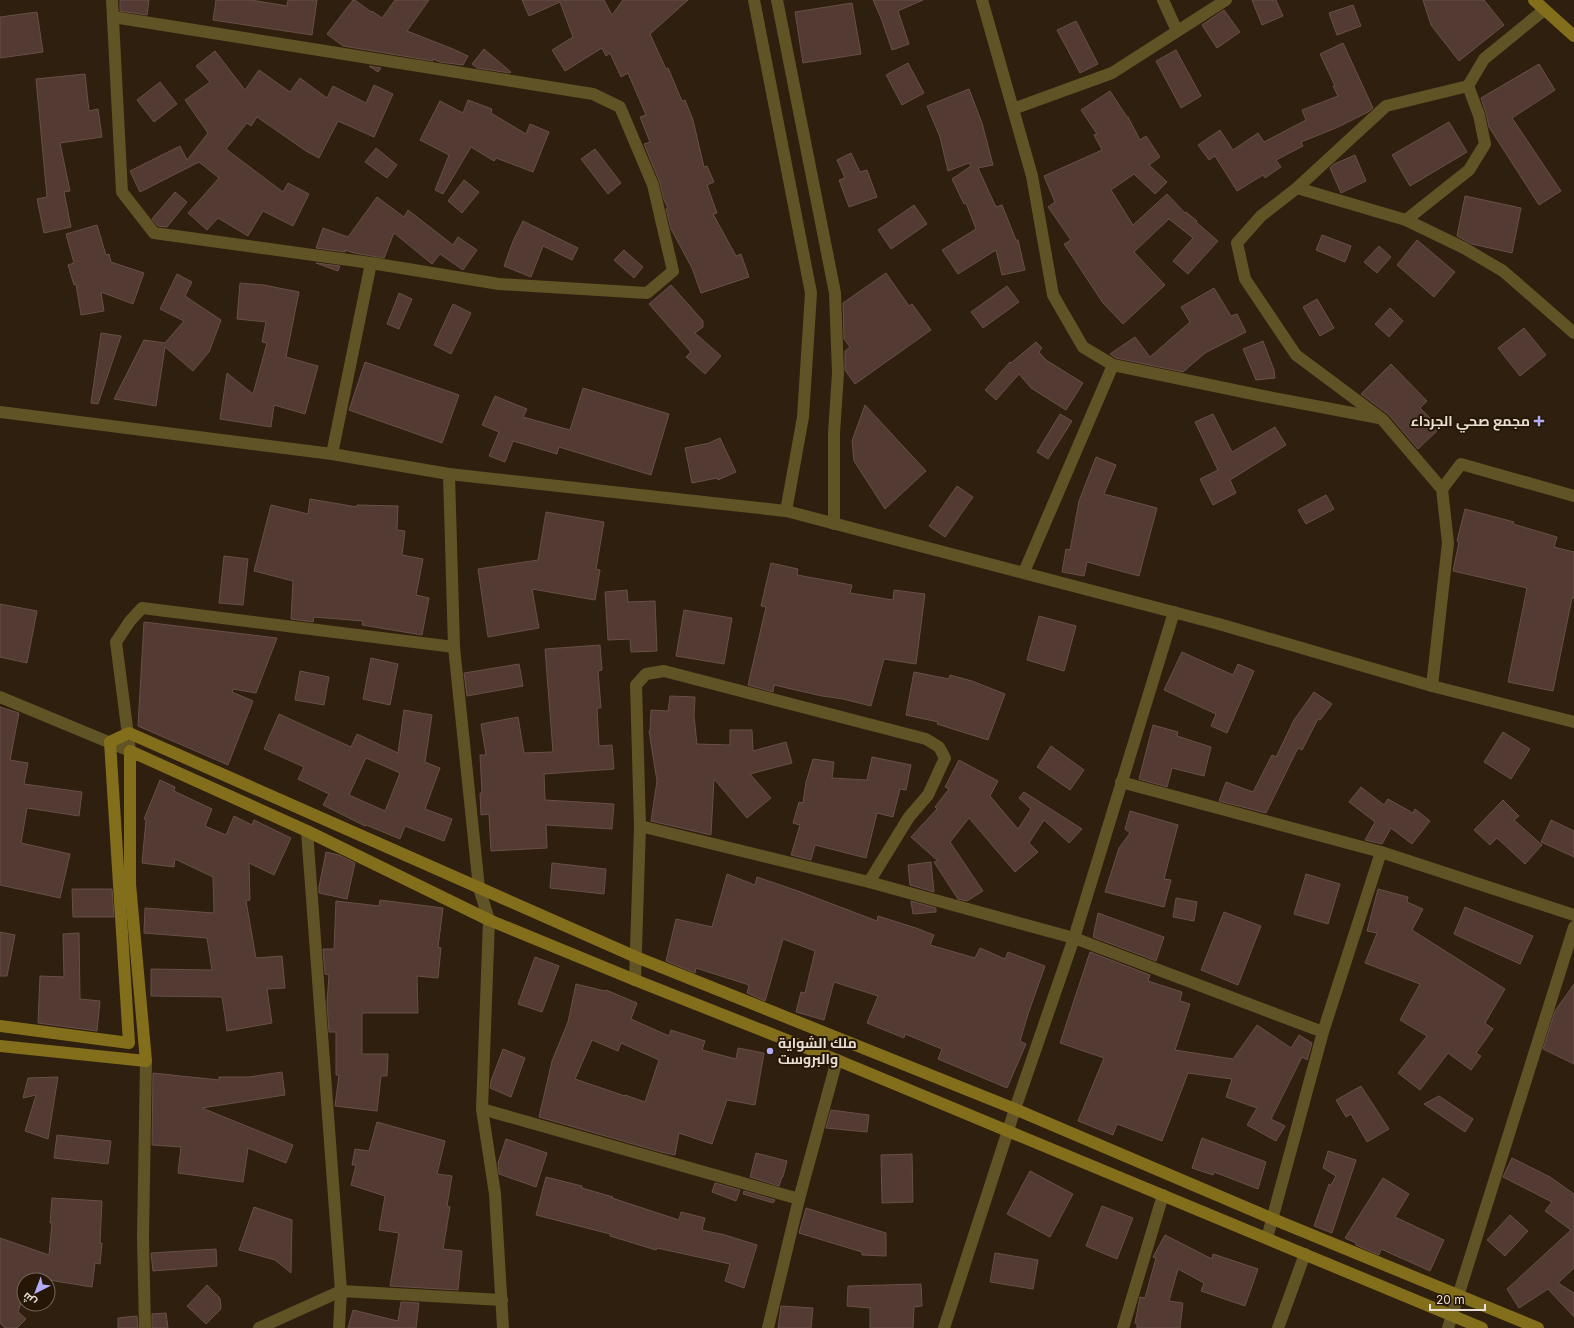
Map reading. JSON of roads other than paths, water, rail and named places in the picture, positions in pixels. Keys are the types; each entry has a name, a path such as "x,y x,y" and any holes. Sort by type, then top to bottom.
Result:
{"street":[{"path":"112,0 122,192 154,233 371,263 500,284 647,293 673,271 653,185 620,107 593,94 113,17"},
{"path":"754,0 811,293 803,417 786,511"},
{"path":"777,0 835,293 838,373 834,433 834,524"},
{"path":"982,0 1032,176 1053,295 1083,347 1113,365 1382,419"},
{"path":"1163,0 1177,31"},
{"path":"1013,109 1112,72 1226,0"},
{"path":"1534,0 1574,36"},
{"path":"1432,686 1448,543 1442,489 1382,419 1296,355 1245,279 1237,243 1261,216 1297,188 1386,106 1468,86 1484,59 1544,10"},
{"path":"1406,220 1469,170 1485,144 1479,115 1468,86"},
{"path":"1297,188 1406,220 1464,248 1503,271 1574,333"},
{"path":"332,454 371,263"},
{"path":"1024,572 1113,365"},
{"path":"0,412 332,454 449,474 786,511 1174,612 1432,686 1574,722"},
{"path":"1442,489 1461,464 1574,496"},
{"path":"449,474 454,647 479,888 488,920 482,1108 495,1194 503,1328"},
{"path":"145,1328 142,1237 146,1061 130,884 129,733 116,642 130,621 142,608 454,647"},
{"path":"944,1328 1015,1109 1074,938 1174,612"},
{"path":"635,980 640,826 636,685 646,674 664,671 926,740 939,747 946,758 928,795 909,818 869,882"},
{"path":"0,697 130,751 307,832 488,920 837,1060 1482,1328"},
{"path":"110,742 129,733 636,957 1015,1109 1273,1219 1538,1328"},
{"path":"0,1026 129,1043 110,742"},
{"path":"1122,782 1381,852 1574,915"},
{"path":"640,826 869,882 1074,938 1323,1032"},
{"path":"307,832 341,1291 339,1328"},
{"path":"1267,1238 1323,1032 1381,852"},
{"path":"1448,1328 1574,927"},
{"path":"0,1046 146,1061"},
{"path":"768,1328 799,1199 837,1060"},
{"path":"482,1108 799,1199"},
{"path":"1123,1328 1163,1195"},
{"path":"1278,1328 1305,1254"},
{"path":"258,1328 341,1291 502,1300"}],"place":[{"name":"مجمع صحي الجرداء","path":"1539,421"},
{"name":"ملك الشواية والبروست","path":"770,1051"}]}
